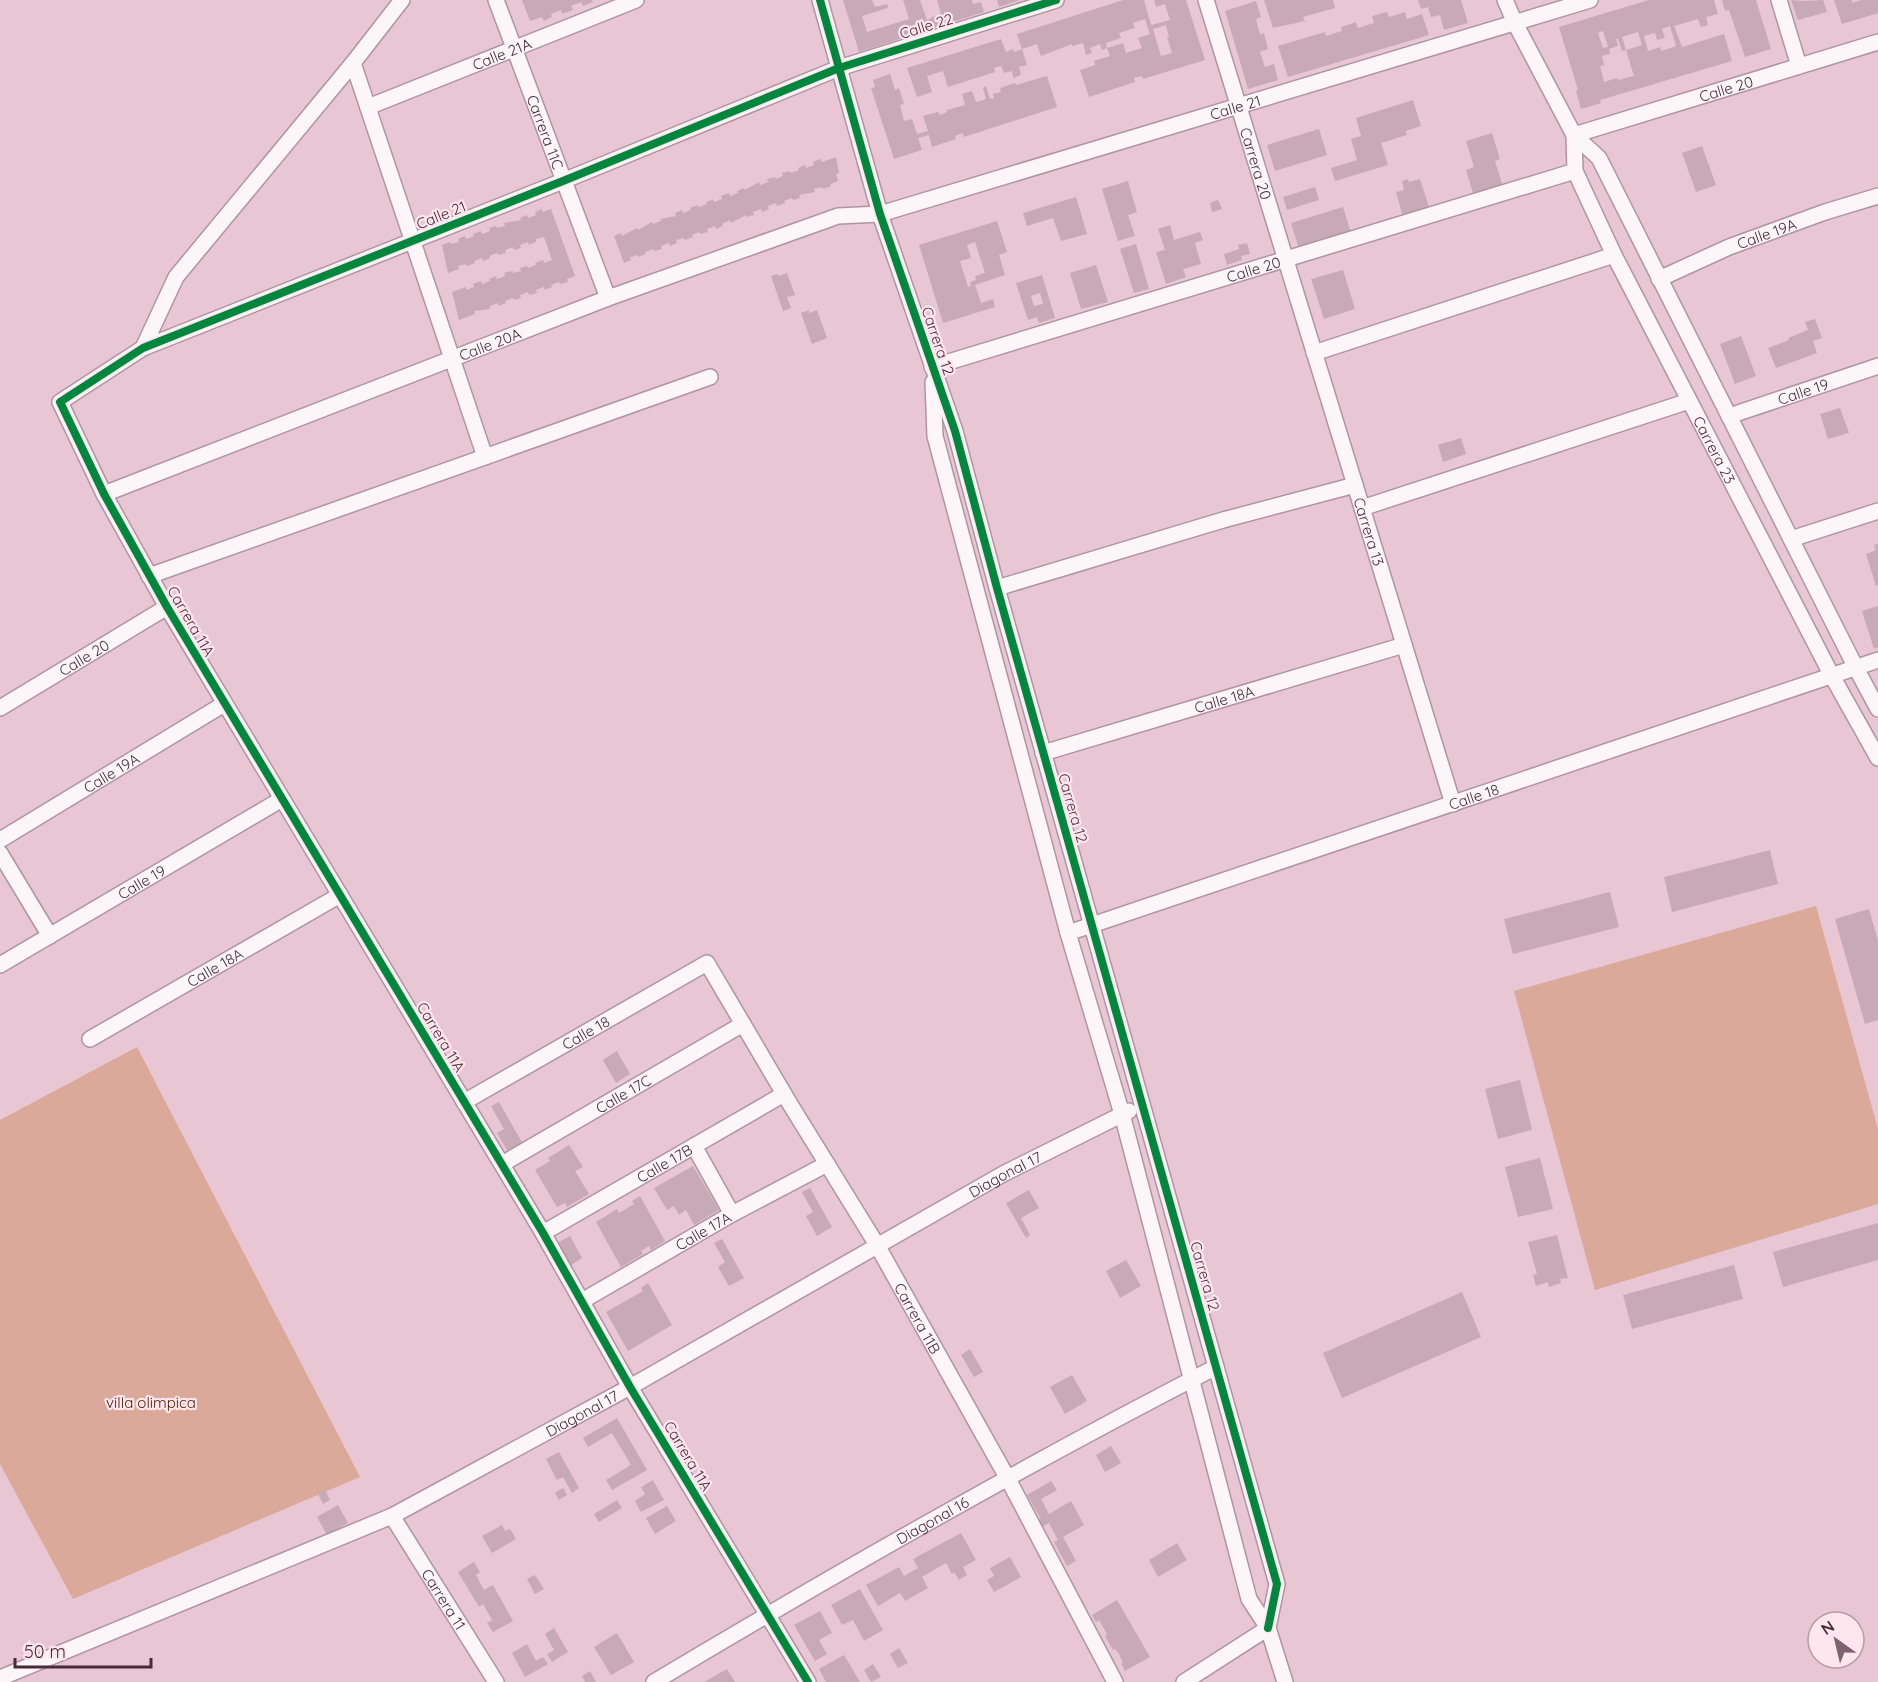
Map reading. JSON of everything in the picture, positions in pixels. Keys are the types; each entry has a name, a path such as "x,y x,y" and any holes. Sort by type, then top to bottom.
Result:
{"street":[{"path":"144,348 176,277 353,63 402,0"},
{"name":"Carrera 11C","path":"496,0 608,298"},
{"name":"Calle 21A","path":"368,107 636,0"},
{"name":"Carrera 12","path":"820,0 880,214 955,430 1043,753 1277,1584 1268,1628"},
{"name":"Calle 22","path":"839,68 1056,0"},
{"name":"Carrera 23","path":"1505,0 1574,135 1599,158 1878,709"},
{"name":"Calle 21","path":"880,214 1590,0"},
{"path":"1779,0 1799,66"},
{"name":"Carrera 20","path":"1211,1 1239,106 1286,259"},
{"name":"Calle 20","path":"1574,135 1878,42"},
{"path":"353,63 485,457"},
{"name":"Calle 21","path":"60,402 144,348 839,68"},
{"name":"Carrera 23","path":"1574,135 1575,171 1614,255 1832,676 1878,758"},
{"name":"Calle 20","path":"932,367 1575,171"},
{"name":"Calle 19A","path":"1659,279 1729,246 1878,196"},
{"name":"Calle 20A","path":"104,494 608,298 838,216 880,214"},
{"path":"1314,353 1614,255"},
{"name":"Carrera 13","path":"1286,259 1453,804"},
{"name":"Calle 19","path":"1729,416 1878,366"},
{"name":"Carrera 12","path":"932,367 935,436 1068,933 1122,1114 1249,1599 1268,1628 1285,1682"},
{"path":"149,576 710,377"},
{"path":"1362,508 1689,401"},
{"name":"Carrera 11A","path":"60,402 104,494 167,608 502,1164 630,1387 808,1682"},
{"path":"997,588 1222,520 1355,485"},
{"path":"1791,539 1878,511"},
{"name":"Calle 20","path":"0,708 167,608"},
{"name":"Calle 18A","path":"1043,753 1404,645"},
{"name":"Calle 18","path":"1068,933 1878,660"},
{"name":"Calle 19A","path":"0,840 224,704"},
{"name":"Calle 19","path":"0,965 282,799"},
{"path":"0,853 50,936"},
{"name":"Calle 18A","path":"90,1039 340,895"},
{"name":"Calle 18","path":"464,1102 707,963"},
{"name":"Carrera 11B","path":"707,963 876,1245 1008,1479 1115,1682"},
{"name":"Calle 17C","path":"502,1164 743,1024"},
{"name":"Calle 17B","path":"543,1233 784,1094"},
{"name":"Diagonal 17","path":"0,1678 392,1516 630,1387 1003,1174 1142,1104"},
{"path":"694,1146 732,1214"},
{"name":"Calle 17A","path":"582,1301 732,1214 827,1164"},
{"name":"Diagonal 16","path":"654,1682 767,1615 1008,1479 1216,1367"},
{"name":"Carrera 11","path":"392,1516 496,1682"},
{"path":"1184,1682 1268,1628"}],"green space":[{"path":"1816,906 1878,1129 1878,1204 1595,1290 1514,991"},
{"name":"villa olimpica","path":"137,1047 360,1477 73,1599 0,1464 0,1120"}],"building":[{"path":"522,0 592,0 593,2 583,6 581,2 571,6 573,10 562,14 561,10 551,14 552,17 544,21 542,17 530,21"},
{"path":"843,0 872,0 875,7 887,4 888,8 862,16 867,32 909,19 903,0 920,0 927,20 941,13 937,0 972,0 973,4 981,2 984,12 859,52"},
{"path":"997,0 1020,0 999,7"},
{"path":"1123,0 1144,0 1151,25 1170,20 1165,4 1156,7 1154,0 1186,0 1205,60 1143,79 1142,76 1134,78 1135,82 1089,97 1080,70 1095,65 1094,61 1110,56 1107,48 1102,50 1100,44 1090,48 1092,53 1086,55 1083,43 1072,46 1072,44 1041,56 1037,44 1022,49 1017,34","holes":["1145,19 1150,34 1138,38 1142,48 1126,53 1123,43 1107,48 1106,43 1121,38 1119,33 1135,28 1133,23","1166,25 1172,53 1161,56 1153,29"]},
{"path":"1264,0 1333,0 1335,8 1303,17 1305,21 1273,28"},
{"path":"1418,0 1461,0 1468,23 1444,30 1440,15 1431,17 1428,7 1421,9"},
{"path":"1649,0 1714,0 1718,14 1706,17 1708,25 1701,27 1698,19 1674,26 1682,47 1724,34 1732,61 1600,100 1601,103 1581,109 1576,91 1578,90 1559,27","holes":["1670,26 1676,46 1661,51 1660,47 1648,51 1644,36 1655,33 1657,40 1665,38 1662,29","1603,31 1608,47 1603,48 1598,33","1638,32 1642,45 1626,50 1622,37","1616,39 1622,51 1626,50 1634,76 1604,82 1600,66 1604,65 1602,56 1610,54 1609,49 1618,46"]},
{"path":"1722,0 1756,0 1771,49 1745,57 1729,10 1725,11"},
{"path":"1791,0 1823,0 1827,12 1798,20"},
{"path":"1834,0 1852,0 1852,3 1861,0 1878,0 1878,13 1842,24"},
{"path":"1256,1 1261,17 1256,19 1260,34 1264,33 1268,49 1260,52 1265,67 1274,64 1278,80 1248,89 1225,11"},
{"path":"1387,12 1389,17 1405,12 1407,19 1422,14 1429,35 1288,77 1278,46 1325,32 1326,36 1342,31 1341,27 1356,22 1358,28 1374,23 1372,16"},
{"path":"1001,39 1006,52 1013,49 1014,52 1022,49 1027,65 1019,67 1021,75 1013,78 1012,71 1004,73 1001,66 994,68 995,72 948,87 943,71 927,76 932,92 917,97 907,68"},
{"path":"890,74 895,90 899,88 904,104 900,105 904,121 912,119 917,134 928,131 923,116 938,112 940,115 947,110 965,105 962,94 972,91 976,102 986,99 983,88 986,86 990,99 994,98 993,94 1001,92 1000,88 1047,76 1057,107 964,137 963,133 955,136 956,139 932,147 929,135 918,138 922,150 894,159 871,88 875,87 873,80"},
{"path":"1413,100 1421,126 1406,131 1407,135 1381,143 1388,165 1335,181 1331,168 1357,160 1351,139 1361,136 1356,118"},
{"path":"1319,129 1327,155 1275,171 1267,145"},
{"path":"1492,133 1500,159 1495,161 1503,187 1474,196 1466,170 1474,167 1466,141"},
{"path":"1702,146 1716,185 1696,192 1682,153"},
{"path":"836,157 838,181 830,184 831,186 814,189 815,192 799,195 800,198 793,200 792,198 777,206 776,203 768,206 769,209 762,212 761,209 753,212 754,215 746,217 746,215 731,223 730,220 716,229 715,226 707,229 708,232 700,234 699,232 685,240 684,238 676,240 677,243 670,246 669,243 661,246 662,249 654,251 653,249 639,257 638,255 630,257 631,260 624,263 614,236 621,233 622,236 652,222 653,224 661,221 660,219 676,216 675,213 682,210 683,213 698,205 699,207 707,204 706,202 713,199 714,202 722,199 721,196 729,193 730,196 759,182 760,185 768,182 767,179 775,177 776,179 783,176 782,173 790,171 791,173 805,165 806,168 814,165 813,162 820,159 822,162"},
{"path":"1408,179 1409,182 1420,179 1430,210 1403,217 1396,192 1404,190 1402,181"},
{"path":"1128,181 1137,212 1128,215 1135,236 1118,241 1102,189"},
{"path":"1315,187 1319,200 1287,210 1283,197"},
{"path":"1076,197 1087,234 1061,241 1053,218 1027,226 1023,213"},
{"path":"1218,200 1222,209 1212,212 1210,203"},
{"path":"1343,207 1351,233 1299,249 1291,223"},
{"path":"542,209 543,212 551,209 575,276 567,279 568,282 560,284 559,282 545,290 544,287 536,290 537,293 529,295 528,292 520,295 521,298 514,300 513,298 498,306 498,303 490,306 490,309 474,311 475,314 459,320 452,292 466,287 466,290 474,287 473,284 481,281 482,284 496,276 497,279 505,276 504,273 521,271 520,268 527,266 528,268 543,260 544,263 552,260 544,237 536,239 536,242 529,245 528,242 520,245 521,248 514,250 513,247 505,250 506,253 489,256 490,258 483,261 482,258 467,266 466,264 458,266 459,269 448,273 442,245 459,242 458,239 465,236 466,239 481,231 482,234 490,231 489,228 505,226 504,223 521,220 520,218 527,215 528,218 536,215 535,212"},
{"path":"997,221 1007,252 999,255 1005,275 975,285 981,303 993,299 995,307 943,323 919,245","holes":["975,242 985,273 975,276 976,280 970,282 971,286 968,287 960,261 971,258 967,245"]},
{"path":"1170,225 1174,240 1200,232 1203,240 1195,243 1201,264 1183,269 1186,277 1166,284 1156,252 1165,250 1158,229"},
{"path":"1247,243 1250,254 1241,256 1242,260 1227,265 1224,254 1239,249 1238,245"},
{"path":"1136,244 1149,289 1134,293 1120,249"},
{"path":"1096,265 1108,302 1081,309 1070,273"},
{"path":"1343,270 1355,309 1324,319 1311,279"},
{"path":"787,273 795,295 787,297 791,308 783,311 771,276"},
{"path":"1042,275 1055,318 1039,323 1037,317 1028,320 1016,283","holes":["1040,293 1043,304 1034,306 1031,296"]},
{"path":"809,310 809,313 817,310 827,338 812,344 801,313"},
{"path":"1815,319 1822,338 1813,341 1817,353 1776,368 1768,348 1808,330 1805,322"},
{"path":"1741,336 1756,376 1735,384 1720,344"},
{"path":"1840,408 1849,433 1828,439 1820,414"},
{"path":"1461,438 1466,454 1443,462 1438,445"},
{"path":"1878,544 1878,585 1876,586 1866,554 1876,550 1874,545"},
{"path":"1878,606 1878,647 1874,649 1862,611"},
{"path":"1770,850 1778,884 1672,912 1664,877"},
{"path":"1610,892 1619,927 1513,954 1504,919"},
{"path":"1869,909 1878,941 1878,1020 1865,1024 1835,919"},
{"path":"617,1051 630,1074 616,1083 603,1060"},
{"path":"1520,1080 1532,1130 1498,1139 1485,1089"},
{"path":"499,1102 523,1144 508,1152 497,1133 504,1129 491,1106"},
{"path":"569,1145 583,1167 575,1171 589,1194 567,1207 565,1203 557,1207 535,1170 550,1161 548,1158"},
{"path":"1540,1158 1553,1209 1518,1217 1505,1167"},
{"path":"693,1166 719,1210 694,1225 686,1210 679,1215 674,1206 667,1210 654,1188"},
{"path":"810,1188 832,1227 817,1236 806,1216 813,1212 802,1192"},
{"path":"1029,1190 1039,1208 1021,1218 1030,1235 1026,1238 1006,1203"},
{"path":"640,1196 665,1241 651,1250 649,1246 641,1251 643,1254 621,1267 596,1222 617,1209 619,1213 634,1204 632,1201"},
{"path":"1878,1223 1878,1260 1783,1287 1773,1252"},
{"path":"1557,1235 1568,1278 1560,1279 1561,1283 1549,1287 1548,1282 1536,1286 1533,1275 1537,1274 1528,1242"},
{"path":"570,1236 582,1258 568,1267 555,1244"},
{"path":"722,1239 744,1278 729,1286 718,1267 725,1262 714,1243"},
{"path":"1126,1260 1141,1286 1120,1298 1106,1271"},
{"path":"1734,1265 1743,1299 1632,1329 1623,1295"},
{"path":"648,1283 672,1325 628,1351 606,1312 643,1291 641,1288"},
{"path":"1462,1292 1481,1337 1342,1398 1323,1353"},
{"path":"970,1349 983,1372 974,1377 961,1355"},
{"path":"1072,1375 1087,1401 1065,1414 1050,1387"},
{"path":"617,1418 647,1470 612,1490 606,1480 631,1465 612,1433 588,1447 583,1438"},
{"path":"1111,1446 1121,1463 1105,1472 1096,1455"},
{"path":"559,1452 579,1488 572,1493 563,1477 557,1480 546,1459"},
{"path":"653,1480 664,1500 641,1512 635,1501 645,1494 641,1487"},
{"path":"1051,1481 1057,1490 1041,1499 1049,1514 1071,1501 1084,1525 1063,1537 1076,1561 1067,1566 1054,1542 1058,1540 1049,1523 1042,1527 1038,1520 1041,1519 1027,1495"},
{"path":"563,1488 567,1495 559,1500 555,1493"},
{"path":"325,1490 330,1500 323,1504 318,1494"},
{"path":"617,1500 622,1508 599,1522 594,1514"},
{"path":"338,1505 348,1523 327,1535 317,1517"},
{"path":"667,1506 676,1521 655,1534 646,1518"},
{"path":"502,1525 505,1531 510,1529 516,1539 492,1553 482,1536"},
{"path":"961,1533 976,1560 963,1567 967,1575 959,1580 954,1572 952,1574 946,1563 922,1577 928,1588 905,1601 900,1593 878,1606 866,1585 899,1567 904,1576 918,1568 913,1559"},
{"path":"1177,1543 1187,1560 1158,1577 1149,1560"},
{"path":"1010,1557 1021,1577 994,1592 987,1580 994,1576 990,1568"},
{"path":"474,1562 480,1572 476,1575 484,1590 493,1585 513,1621 493,1632 487,1623 492,1620 483,1604 479,1607 458,1572"},
{"path":"535,1575 544,1589 535,1594 527,1579"},
{"path":"860,1589 883,1630 864,1641 853,1620 842,1625 831,1605"},
{"path":"1117,1600 1150,1657 1125,1671 1119,1654 1115,1649 1113,1650 1099,1620 1096,1622 1092,1615"},
{"path":"820,1611 832,1633 819,1640 827,1654 815,1661 794,1625"},
{"path":"554,1628 568,1652 552,1662 547,1654 554,1650 545,1634"},
{"path":"617,1633 634,1662 611,1675 594,1647"},
{"path":"527,1644 536,1661 543,1657 548,1664 525,1677 512,1653"},
{"path":"899,1648 908,1663 898,1668 890,1654"},
{"path":"844,1655 860,1682 826,1682 819,1669"},
{"path":"873,1664 881,1677 871,1682 864,1670"},
{"path":"727,1669 735,1682 704,1682 713,1677"},
{"path":"590,1671 596,1682 585,1682 582,1676"}],"cycle path":[{"path":"820,0 880,214 955,431 1277,1584 1268,1628"},
{"path":"808,1682 630,1387 543,1233 167,607 104,494 60,402 143,348 563,181 839,68 1056,0"}]}
